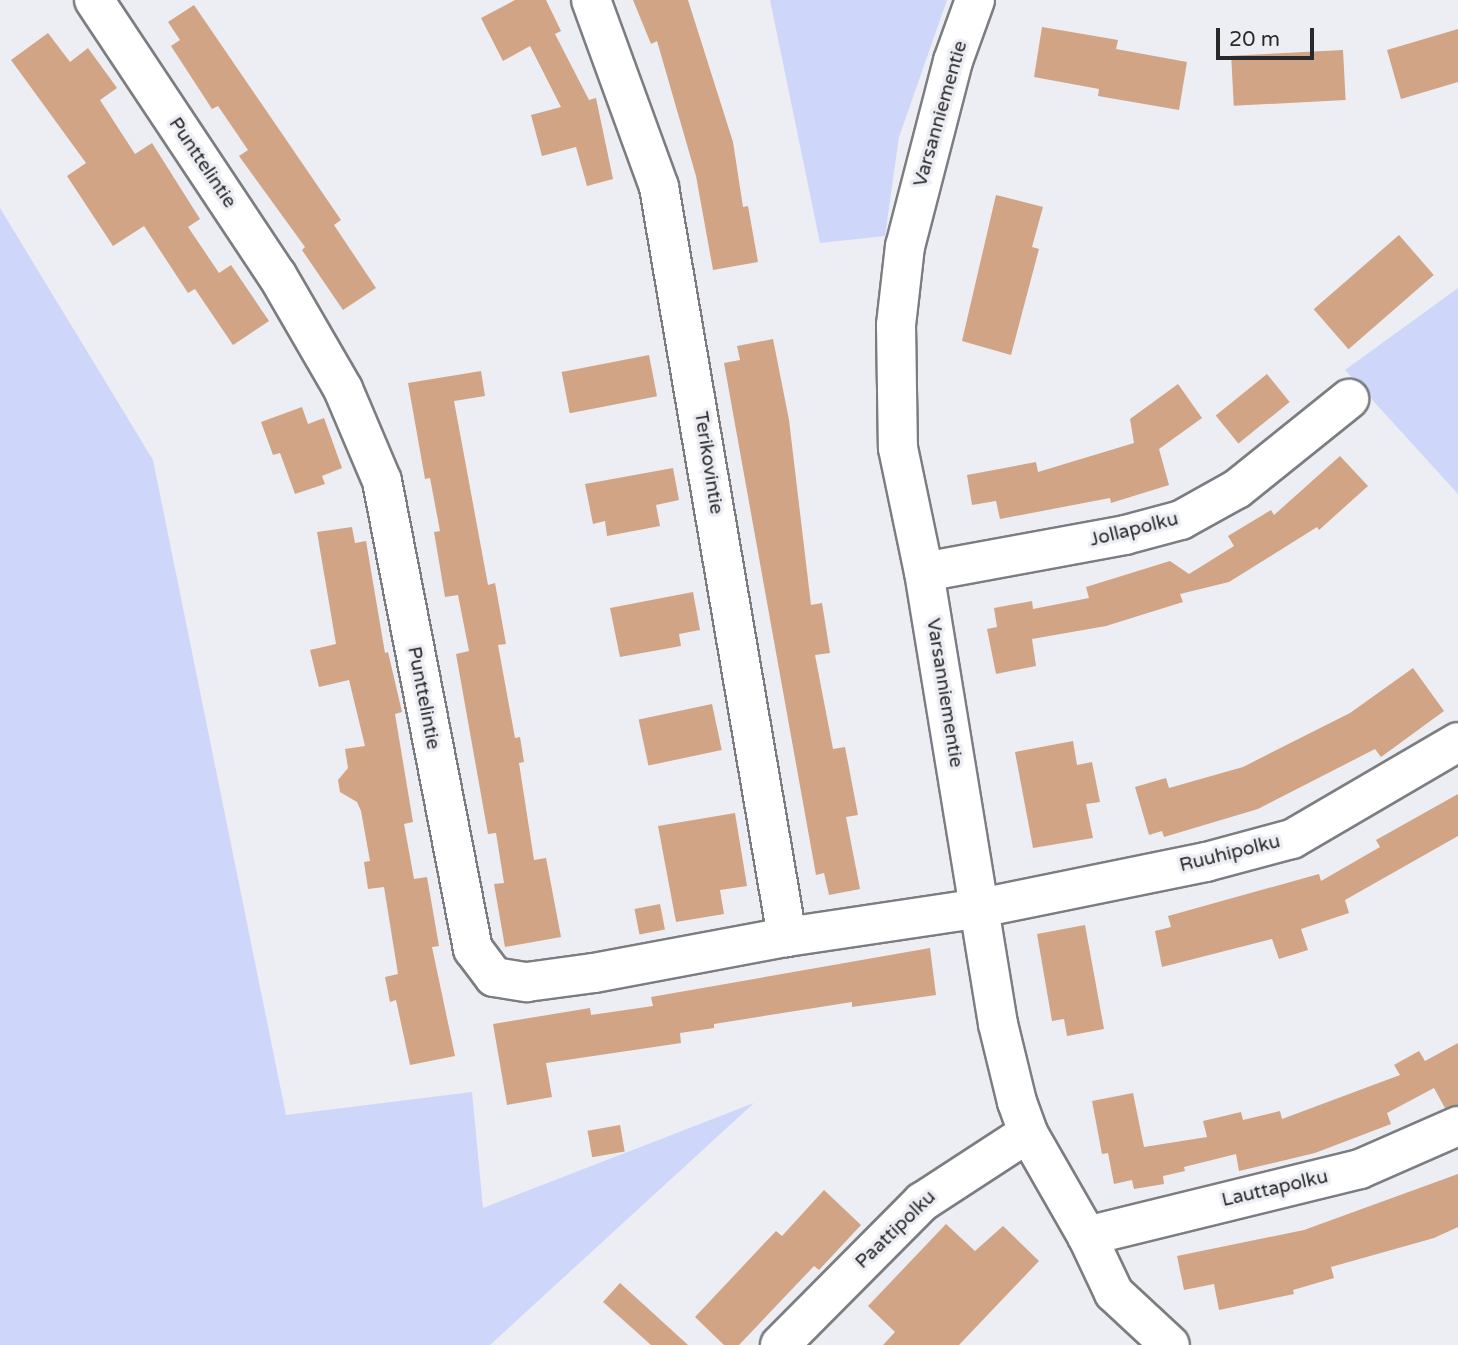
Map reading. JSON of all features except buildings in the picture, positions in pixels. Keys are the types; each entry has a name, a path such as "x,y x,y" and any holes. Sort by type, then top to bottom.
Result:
{"street":[{"name":"Punttelintie","path":"94,0 277,275 344,389 382,481 473,949 494,977 527,982 788,937 980,908"},
{"name":"Terikovintie","path":"591,0 659,187 788,937"},
{"name":"Varsanniementie","path":"975,0 953,61 905,246 896,326 898,448 924,572 998,1024 1028,1133 1087,1236 1114,1293 1170,1345"},
{"name":"Jollapolku","path":"924,572 1125,535 1181,520 1237,489 1349,399"},
{"name":"Ruuhipolku","path":"980,908 1206,862 1292,839 1458,742"},
{"name":"Lauttapolku","path":"1087,1236 1360,1169 1458,1126"},
{"name":"Paattipolku","path":"780,1345 922,1202 1028,1133"}],"shaded area":[{"path":"770,0 947,0 899,137 885,236 820,243"},
{"path":"0,208 153,460 286,1115 472,1092 483,1208 754,1103 490,1345 0,1345"},
{"path":"1458,288 1458,494 1345,370"}]}
